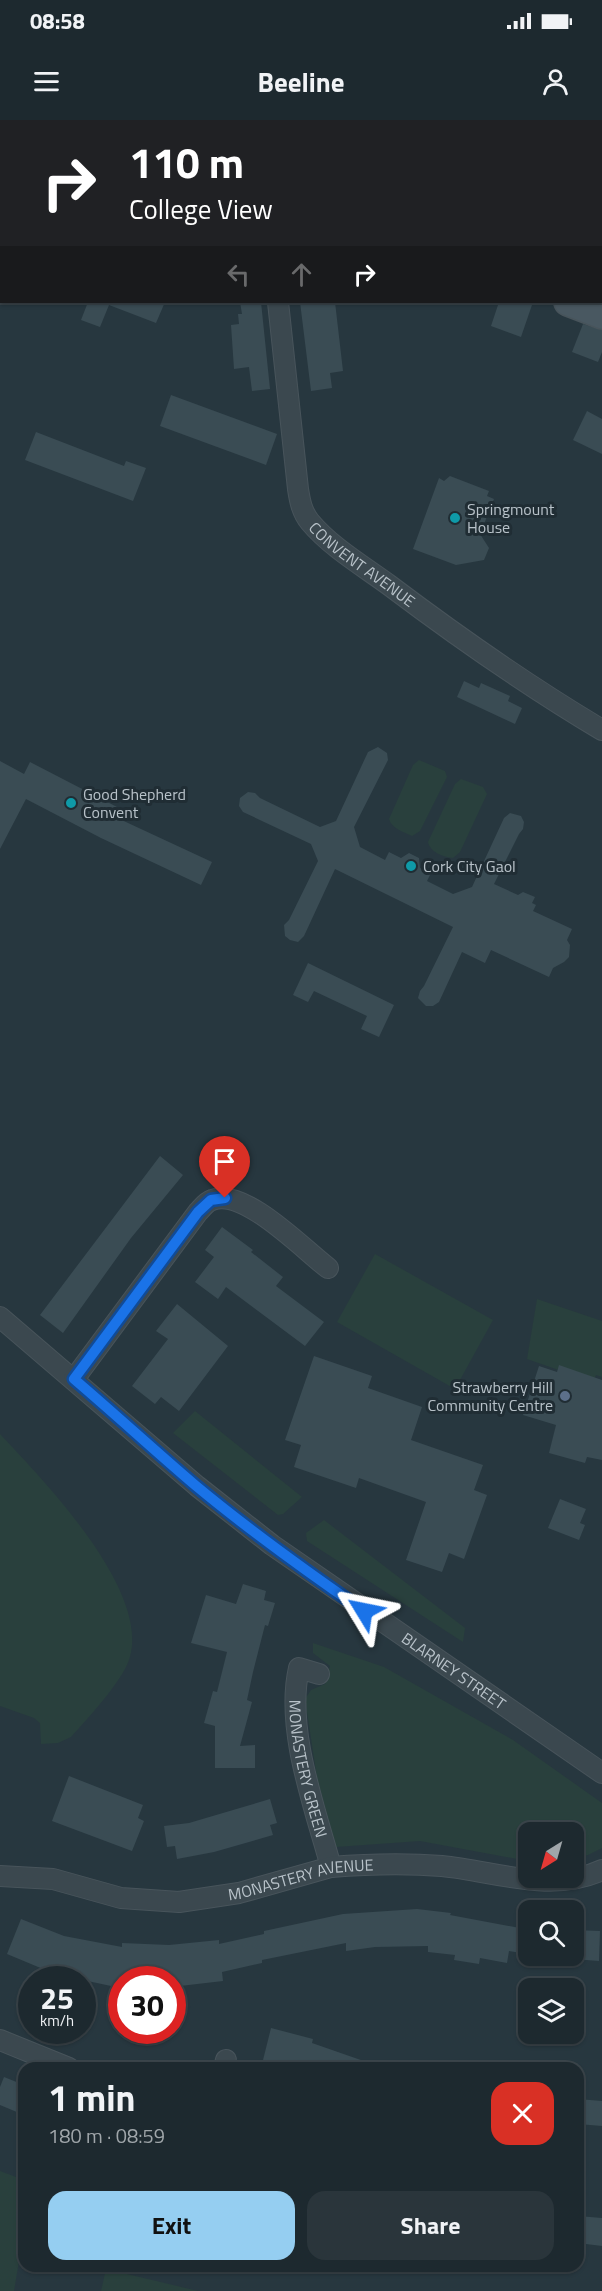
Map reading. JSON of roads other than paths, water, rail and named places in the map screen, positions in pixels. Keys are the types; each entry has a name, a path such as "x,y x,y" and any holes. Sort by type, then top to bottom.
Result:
{"main road":[{"path":"571,303 602,315"}],"street":[{"name":"CONVENT AVENUE","path":"278,303 298,489 301,509 310,523 335,545 450,631 557,703 602,730"},
{"path":"74,1379 191,1221 211,1200 225,1198 245,1203 302,1244 328,1268"},
{"name":"BLARNEY STREET","path":"0,1317 196,1486 272,1545 602,1773"},
{"name":"MONASTERY GREEN","path":"319,1674 299,1668 296,1682 297,1722 303,1763 331,1867"},
{"name":"MONASTERY AVENUE","path":"0,1876 53,1879 121,1898 179,1902 239,1893 331,1867 413,1864 454,1867 547,1881 566,1880 602,1869"},
{"path":"0,2040 54,2062"}],"place":[{"name":"Springmount House","path":"455,518"},
{"name":"Good Shepherd Convent","path":"71,803"},
{"name":"Cork City Gaol","path":"411,866"},
{"name":"Strawberry Hill Community Centre","path":"565,1396"}]}
